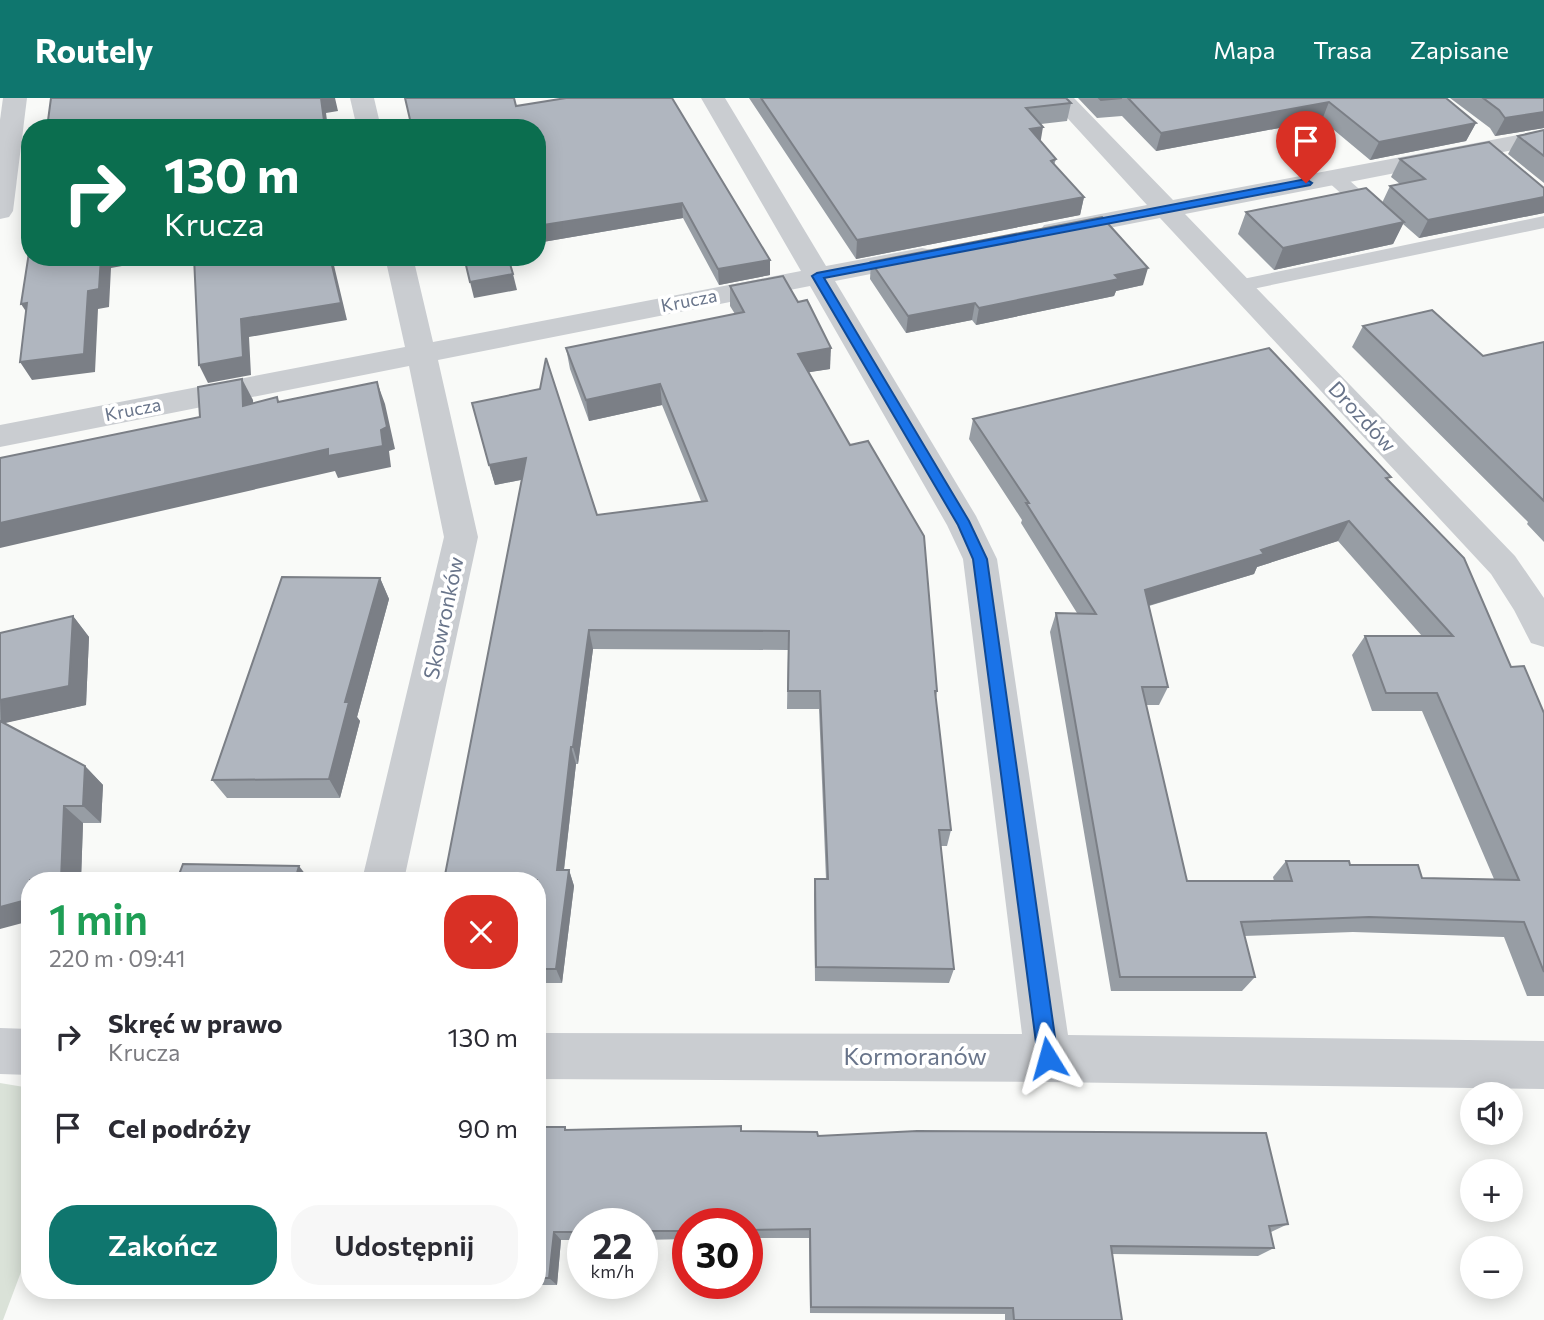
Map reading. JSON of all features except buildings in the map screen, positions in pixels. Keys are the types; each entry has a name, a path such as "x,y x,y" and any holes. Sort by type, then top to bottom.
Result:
{"street":[{"path":"0,211 15,98"},
{"path":"362,98 367,119"},
{"path":"712,98 964,525 980,559 1048,1058"},
{"name":"Drozdów","path":"1060,98 1503,565 1529,603 1544,633"},
{"path":"1469,127 1479,135 1494,157"},
{"path":"1032,235 1334,177 1494,157 1544,137"},
{"name":"Krucza","path":"0,436 952,251"},
{"name":"Skowronków","path":"385,872 461,537 453,491 401,266"},
{"path":"0,1051 21,1052"},
{"name":"Kormoranów","path":"546,1056 1048,1058 1544,1065"}],"lane":[{"path":"1334,177 1416,250"},
{"path":"1238,286 1544,222"}],"shaded area":[{"path":"0,1083 21,1086 21,1272 3,1320 0,1320"}],"route":[{"path":"1048,1058 980,559 964,525 817,276 1306,183"}]}
